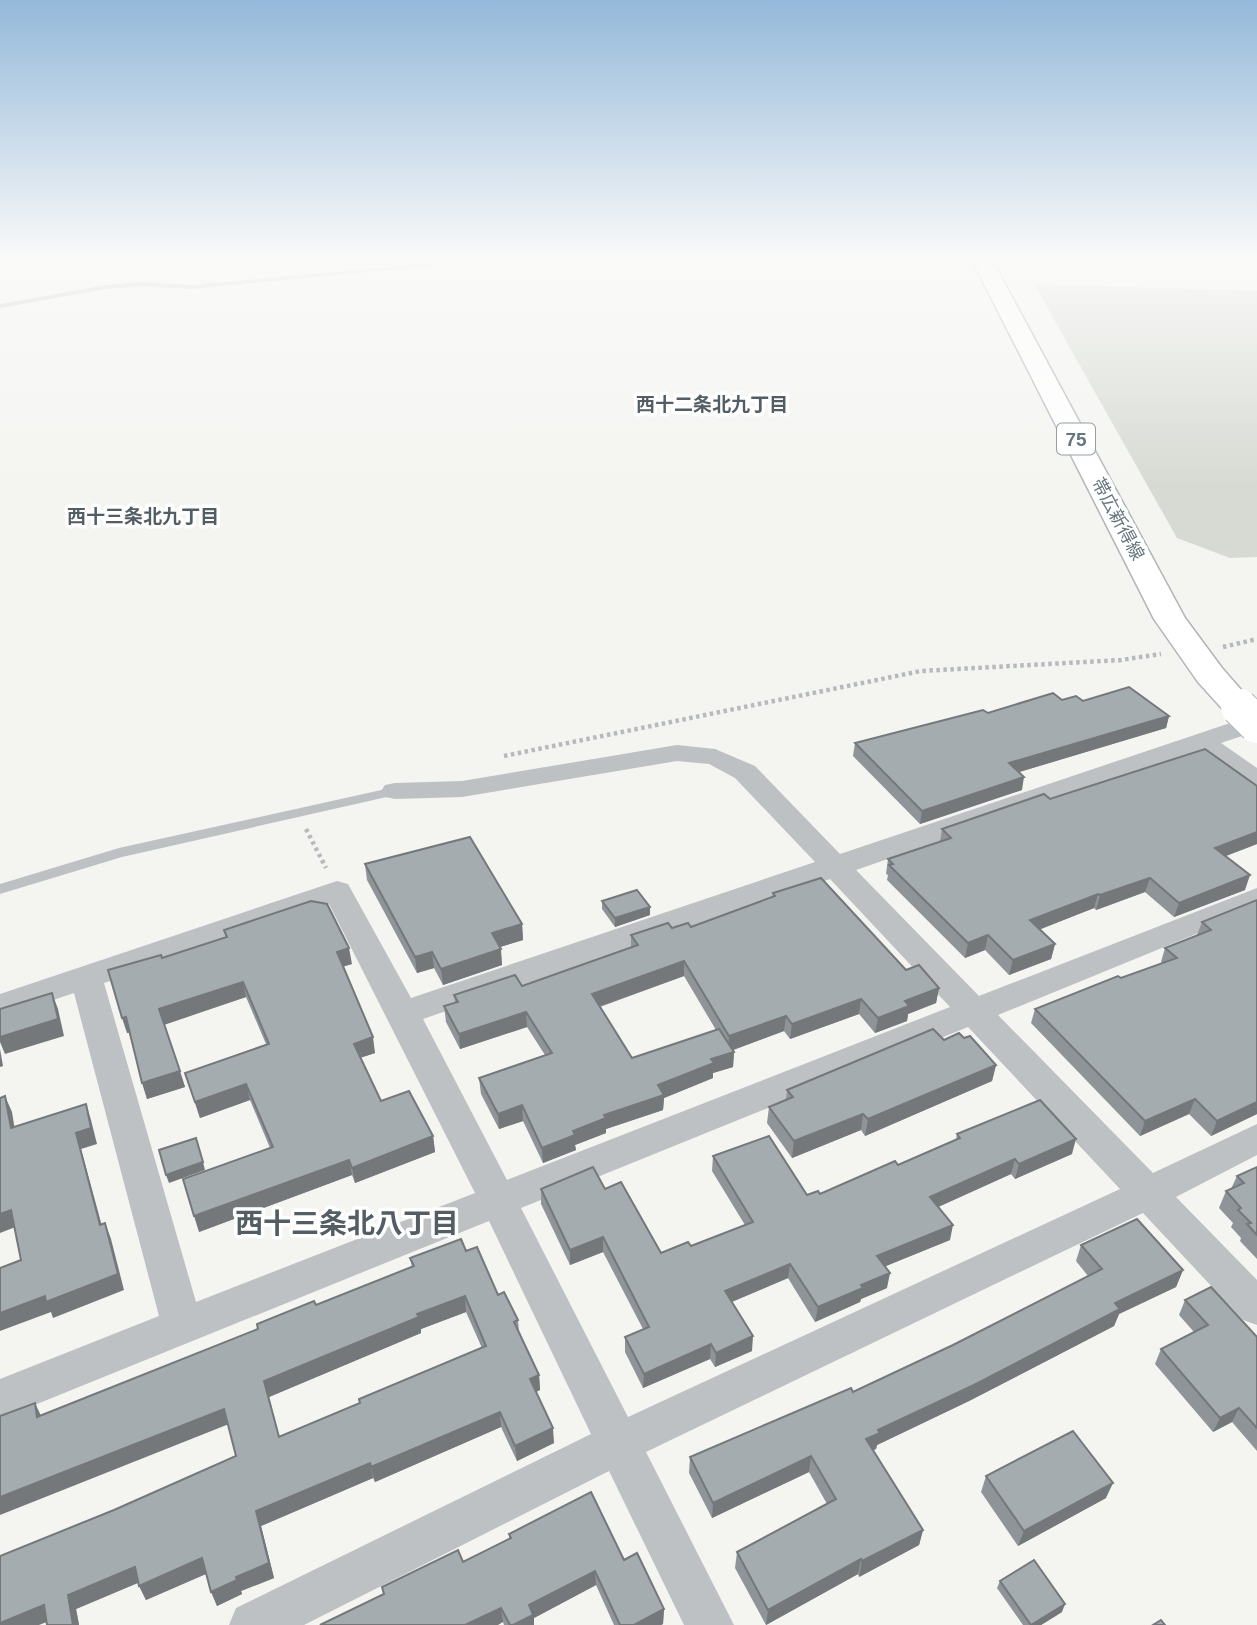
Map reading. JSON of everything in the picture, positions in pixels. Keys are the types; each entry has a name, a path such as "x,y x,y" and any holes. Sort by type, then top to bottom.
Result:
{"main road":[{"name":"帯広新得線","path":"1022,336 1170,619 1210,675 1251,718"}],"street":[{"path":"405,1013 1201,741 1251,718"},
{"path":"1201,741 1257,780"},
{"path":"395,791 462,789 677,753 715,757 745,772 1257,1307"},
{"path":"0,1006 337,891 405,1013 617,1444 710,1625"},
{"path":"0,1399 496,1198 1257,898"},
{"path":"86,977 182,1325"},
{"path":"253,1625 617,1444 1148,1194 1257,1139"}],"lane":[{"path":"0,889 119,853 395,791"}],"path":[{"path":"1216,649 1257,639"},
{"path":"500,757 921,671 1121,660 1169,653"},
{"path":"298,813 337,891"}],"shaded area":[{"path":"1063,336 1257,336 1257,557 1230,558 1177,538"}],"building":[{"path":"1129,687 1169,716 1009,763 1024,777 922,811 855,743 983,710 988,713 1053,693 1062,700 1076,696 1083,701"},
{"path":"1205,749 1257,786 1257,832 1215,848 1250,875 1179,903 1150,878 1098,894 1030,920 1055,944 1013,960 988,935 968,943 889,865 893,864 888,859 951,838 942,829 1044,794 1050,799"},
{"path":"470,837 522,924 492,933 501,949 441,969 432,952 415,957 365,864"},
{"path":"821,878 906,970 919,965 939,988 905,1001 909,1006 878,1018 861,999 792,1024 786,1016 729,1036 684,961 592,994 632,1058 719,1029 734,1052 711,1059 714,1063 658,1085 664,1095 604,1115 606,1118 573,1131 575,1135 542,1148 522,1105 498,1114 479,1078 552,1053 526,1012 459,1034 444,1006 458,1002 454,995 515,975 522,986 638,945 631,935 668,923 672,928 688,923 691,927 775,896 773,893"},
{"path":"637,890 650,907 615,918 602,901"},
{"path":"1257,900 1257,1102 1217,1121 1195,1099 1145,1121 1035,1009 1118,976 1121,978 1177,958 1165,948 1211,930 1202,922"},
{"path":"311,901 327,904 349,948 337,952 373,1037 354,1044 381,1101 409,1091 433,1136 352,1168 349,1160 194,1216 183,1179 273,1147 246,1084 195,1102 185,1073 269,1044 243,982 159,1009 180,1071 142,1083 126,1017 122,1018 108,970 161,955 162,958 227,937 224,930"},
{"path":"52,993 58,1019 0,1037 0,1009"},
{"path":"933,1029 944,1040 959,1033 964,1038 970,1036 996,1065 868,1119 863,1114 794,1141 769,1107 793,1097 787,1090"},
{"path":"5,1096 11,1128 86,1104 91,1128 76,1133 100,1225 105,1223 118,1274 46,1302 45,1296 0,1313 0,1268 21,1260 11,1210 0,1214 0,1098"},
{"path":"1040,1100 1076,1139 1019,1164 1015,1159 930,1197 953,1225 877,1256 890,1273 818,1307 790,1264 725,1291 753,1336 716,1353 711,1344 644,1374 625,1337 649,1327 603,1237 570,1250 541,1189 593,1167 605,1189 621,1182 661,1253 688,1242 691,1246 753,1222 713,1156 769,1136 807,1195 818,1191 820,1194 895,1161 898,1165 960,1138 957,1134"},
{"path":"196,1138 203,1162 166,1175 159,1150"},
{"path":"1257,1167 1257,1235 1247,1224 1251,1223 1238,1210 1241,1208 1226,1191 1244,1183 1237,1176"},
{"path":"1137,1219 1183,1270 1115,1303 1120,1309 974,1385 878,1430 880,1433 866,1439 923,1530 862,1561 861,1559 768,1610 737,1552 836,1499 811,1456 713,1503 690,1457 851,1388 853,1392 953,1345 1102,1269 1081,1245"},
{"path":"461,1239 466,1251 477,1247 498,1295 504,1292 518,1320 514,1322 539,1375 530,1379 553,1428 515,1446 500,1412 371,1467 370,1463 256,1511 269,1563 236,1577 237,1580 211,1592 202,1558 139,1586 135,1567 68,1595 73,1625 47,1625 44,1605 0,1623 0,1556 114,1510 236,1456 224,1409 0,1497 0,1416 35,1403 37,1417 258,1329 257,1324 314,1301 316,1305 414,1266 410,1258","holes":["465,1296 486,1346 359,1399 360,1403 279,1437 264,1381 419,1317 417,1314"]},
{"path":"1211,1287 1257,1337 1257,1428 1239,1408 1220,1418 1161,1349 1208,1325 1185,1300"},
{"path":"1073,1431 1113,1483 1024,1531 986,1476"},
{"path":"591,1492 624,1560 637,1553 664,1609 634,1625 620,1625 595,1571 529,1605 533,1615 513,1625 510,1625 501,1608 465,1625 320,1625 384,1594 382,1587 458,1550 463,1562 511,1538 509,1534"},
{"path":"1034,1560 1065,1604 1031,1625 1000,1581"}],"district":[{"name":"西十二条北九丁目","path":"712,404"},
{"name":"西十三条北九丁目","path":"143,516"},
{"name":"西十三条北八丁目","path":"347,1223"}]}
